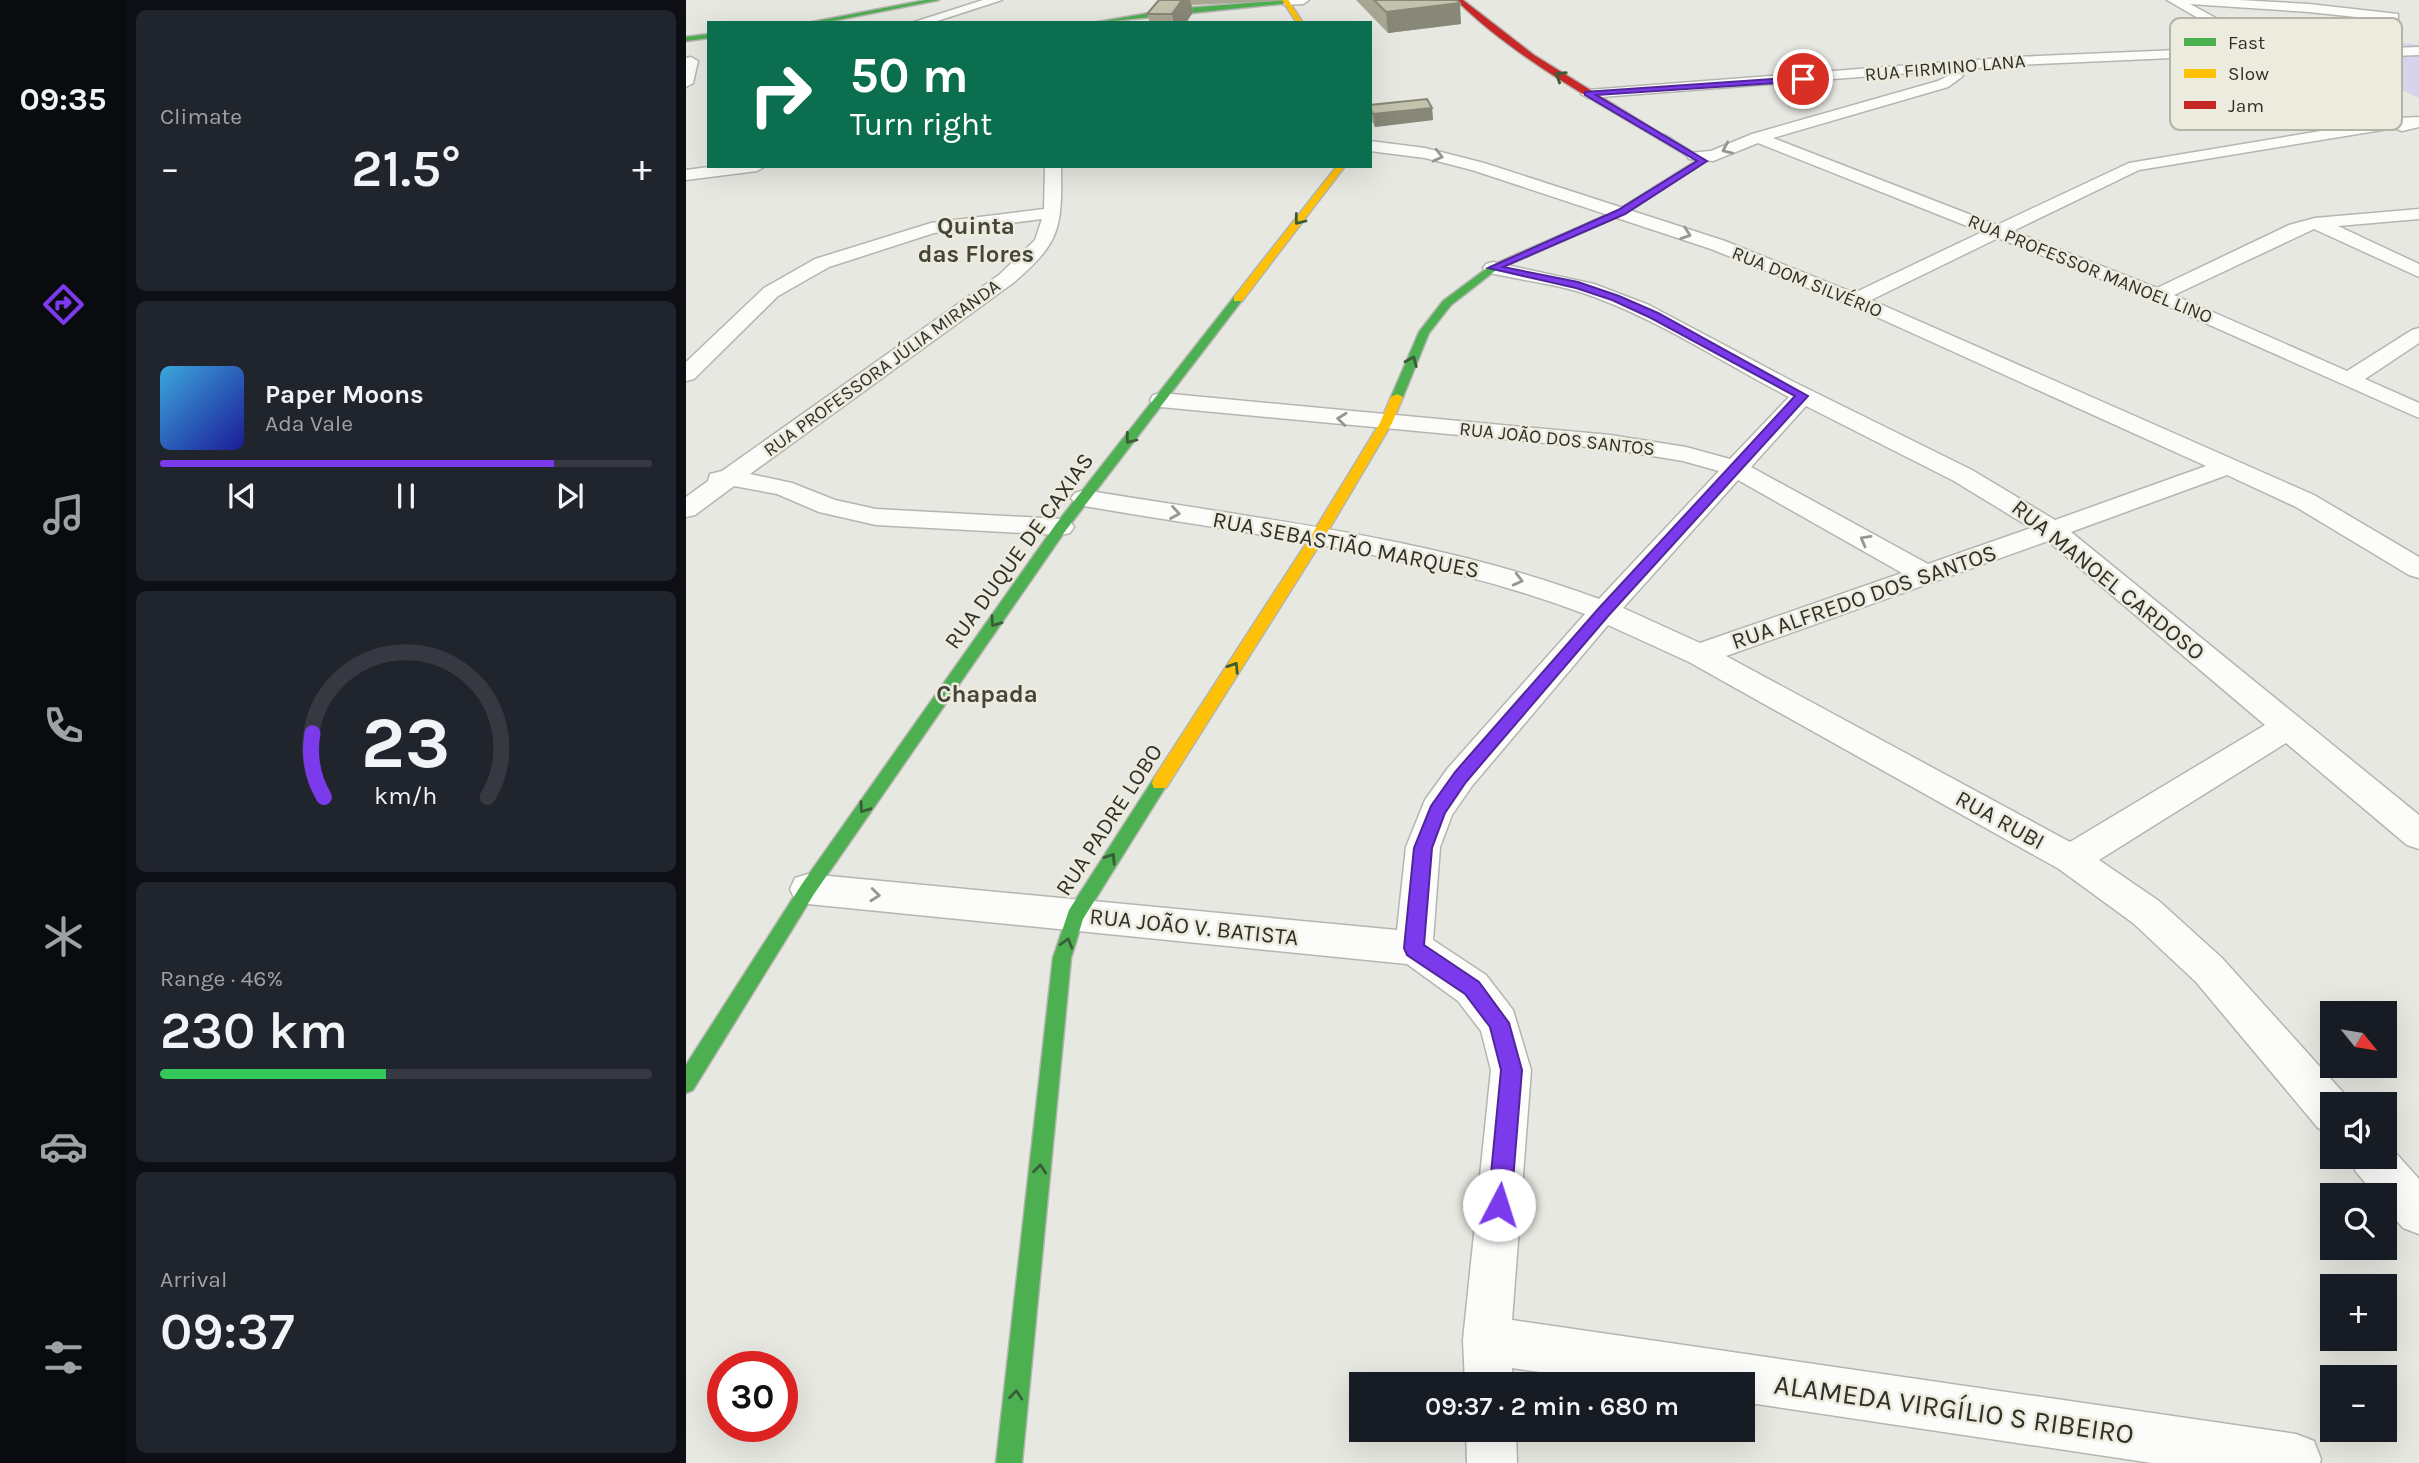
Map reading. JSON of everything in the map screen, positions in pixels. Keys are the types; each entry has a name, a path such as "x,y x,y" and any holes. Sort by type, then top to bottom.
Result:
{"main road":[{"path":"821,21 936,0"},
{"path":"1459,0 1492,32 1588,94 1698,159"},
{"path":"1106,21 1175,6 1292,1 1299,21"},
{"path":"686,39 707,36"},
{"path":"688,61 707,59"},
{"name":"RUA PADRE LOBO","path":"1009,1463 1062,958 1074,916 1318,536 1386,424 1424,332 1447,303 1493,268 1621,212 1698,159"},
{"name":"RUA DUQUE DE CAXIAS","path":"686,1083 808,888 1061,527 1339,168"}],"street":[{"path":"924,21 996,0"},
{"path":"2174,0 2394,17"},
{"path":"2174,0 2205,18"},
{"name":"RUA FIRMINO LANA","path":"1588,94 1956,67 2170,55"},
{"path":"688,61 690,87"},
{"path":"1698,159 1713,156 1758,137 1905,96 1955,78 1956,67"},
{"path":"1872,73 1905,96"},
{"path":"2402,126 2419,135"},
{"path":"1855,300 2135,166 2354,130"},
{"name":"RUA PROFESSOR MANOEL LINO","path":"1758,137 2158,295 2419,411"},
{"name":"RUA DOM SILVÉRIO","path":"1372,146 1425,153 1478,166 1718,245 1855,300 2305,501 2419,569"},
{"path":"686,174 739,168"},
{"name":"RUA PROFESSORA JÚLIA MIRANDA","path":"686,509 1033,257 1048,237 1053,213 1053,168"},
{"path":"686,373 771,292 822,263 931,228 1053,213"},
{"path":"2158,295 2295,229 2315,223 2419,214"},
{"path":"2315,223 2419,271"},
{"name":"RUA MANOEL CARDOSO","path":"1493,268 1578,285 1615,298 1654,316 1802,396 1962,472 2053,531 2419,835"},
{"path":"2349,379 2419,334"},
{"path":"1488,1362 1511,1070 1499,1023 1472,988 1414,948 1423,848 1437,810 1460,777 1604,611 1802,396"},
{"name":"RUA JOÃO DOS SANTOS","path":"1161,400 1386,424 1610,442 1686,454 1735,468 1924,574"},
{"name":"RUA ALFREDO DOS SANTOS","path":"1699,655 2227,467"},
{"path":"686,482 731,478 783,488 828,506 876,517 1061,527"},
{"name":"RUA SEBASTIÃO MARQUES","path":"1084,498 1410,553 1531,583 1604,611"},
{"name":"RUA RUBI","path":"1604,611 1699,655 2071,859 2146,912 2209,970 2320,1098"},
{"path":"2071,859 2288,726"},
{"name":"RUA JOÃO V. BATISTA","path":"808,888 1414,948"},
{"path":"2382,1169 2417,1207"},
{"name":"ALAMEDA VIRGÍLIO S RIBEIRO","path":"1488,1362 2296,1459"},
{"path":"1491,1442 1492,1463"}],"shaded area":[{"path":"2402,43 2419,45 2419,98 2402,90"}],"building":[{"path":"1159,0 1182,0 1172,14 1147,14"},
{"path":"1374,0 1457,0 1460,3 1386,12"},
{"path":"1427,99 1432,108 1373,114 1372,105"}],"traffic: fast":[{"path":"821,21 936,0"},
{"path":"1108,21 1173,11 1288,2"},
{"path":"686,39 707,36"},
{"path":"1397,397 1424,332 1447,303 1493,268 1621,212 1702,161 1662,137"},
{"path":"686,1083 808,889 1061,527 1238,299"},
{"path":"1009,1463 1062,958 1075,916 1160,783"}],"traffic: slow":[{"path":"1285,0 1299,21"},
{"path":"1238,299 1339,168"},
{"path":"1160,783 1318,536 1386,423 1397,397"}],"traffic: jam":[{"path":"1459,0 1532,57 1662,137"}],"district":[{"name":"Quinta das Flores","path":"976,240"},
{"name":"Chapada","path":"987,694"}],"route":[{"path":"1499,1205 1511,1070 1499,1023 1472,988 1414,948 1423,848 1437,810 1460,777 1604,611 1802,396 1654,316 1615,298 1578,285 1493,268 1621,212 1702,161 1588,94 1803,79"}]}
